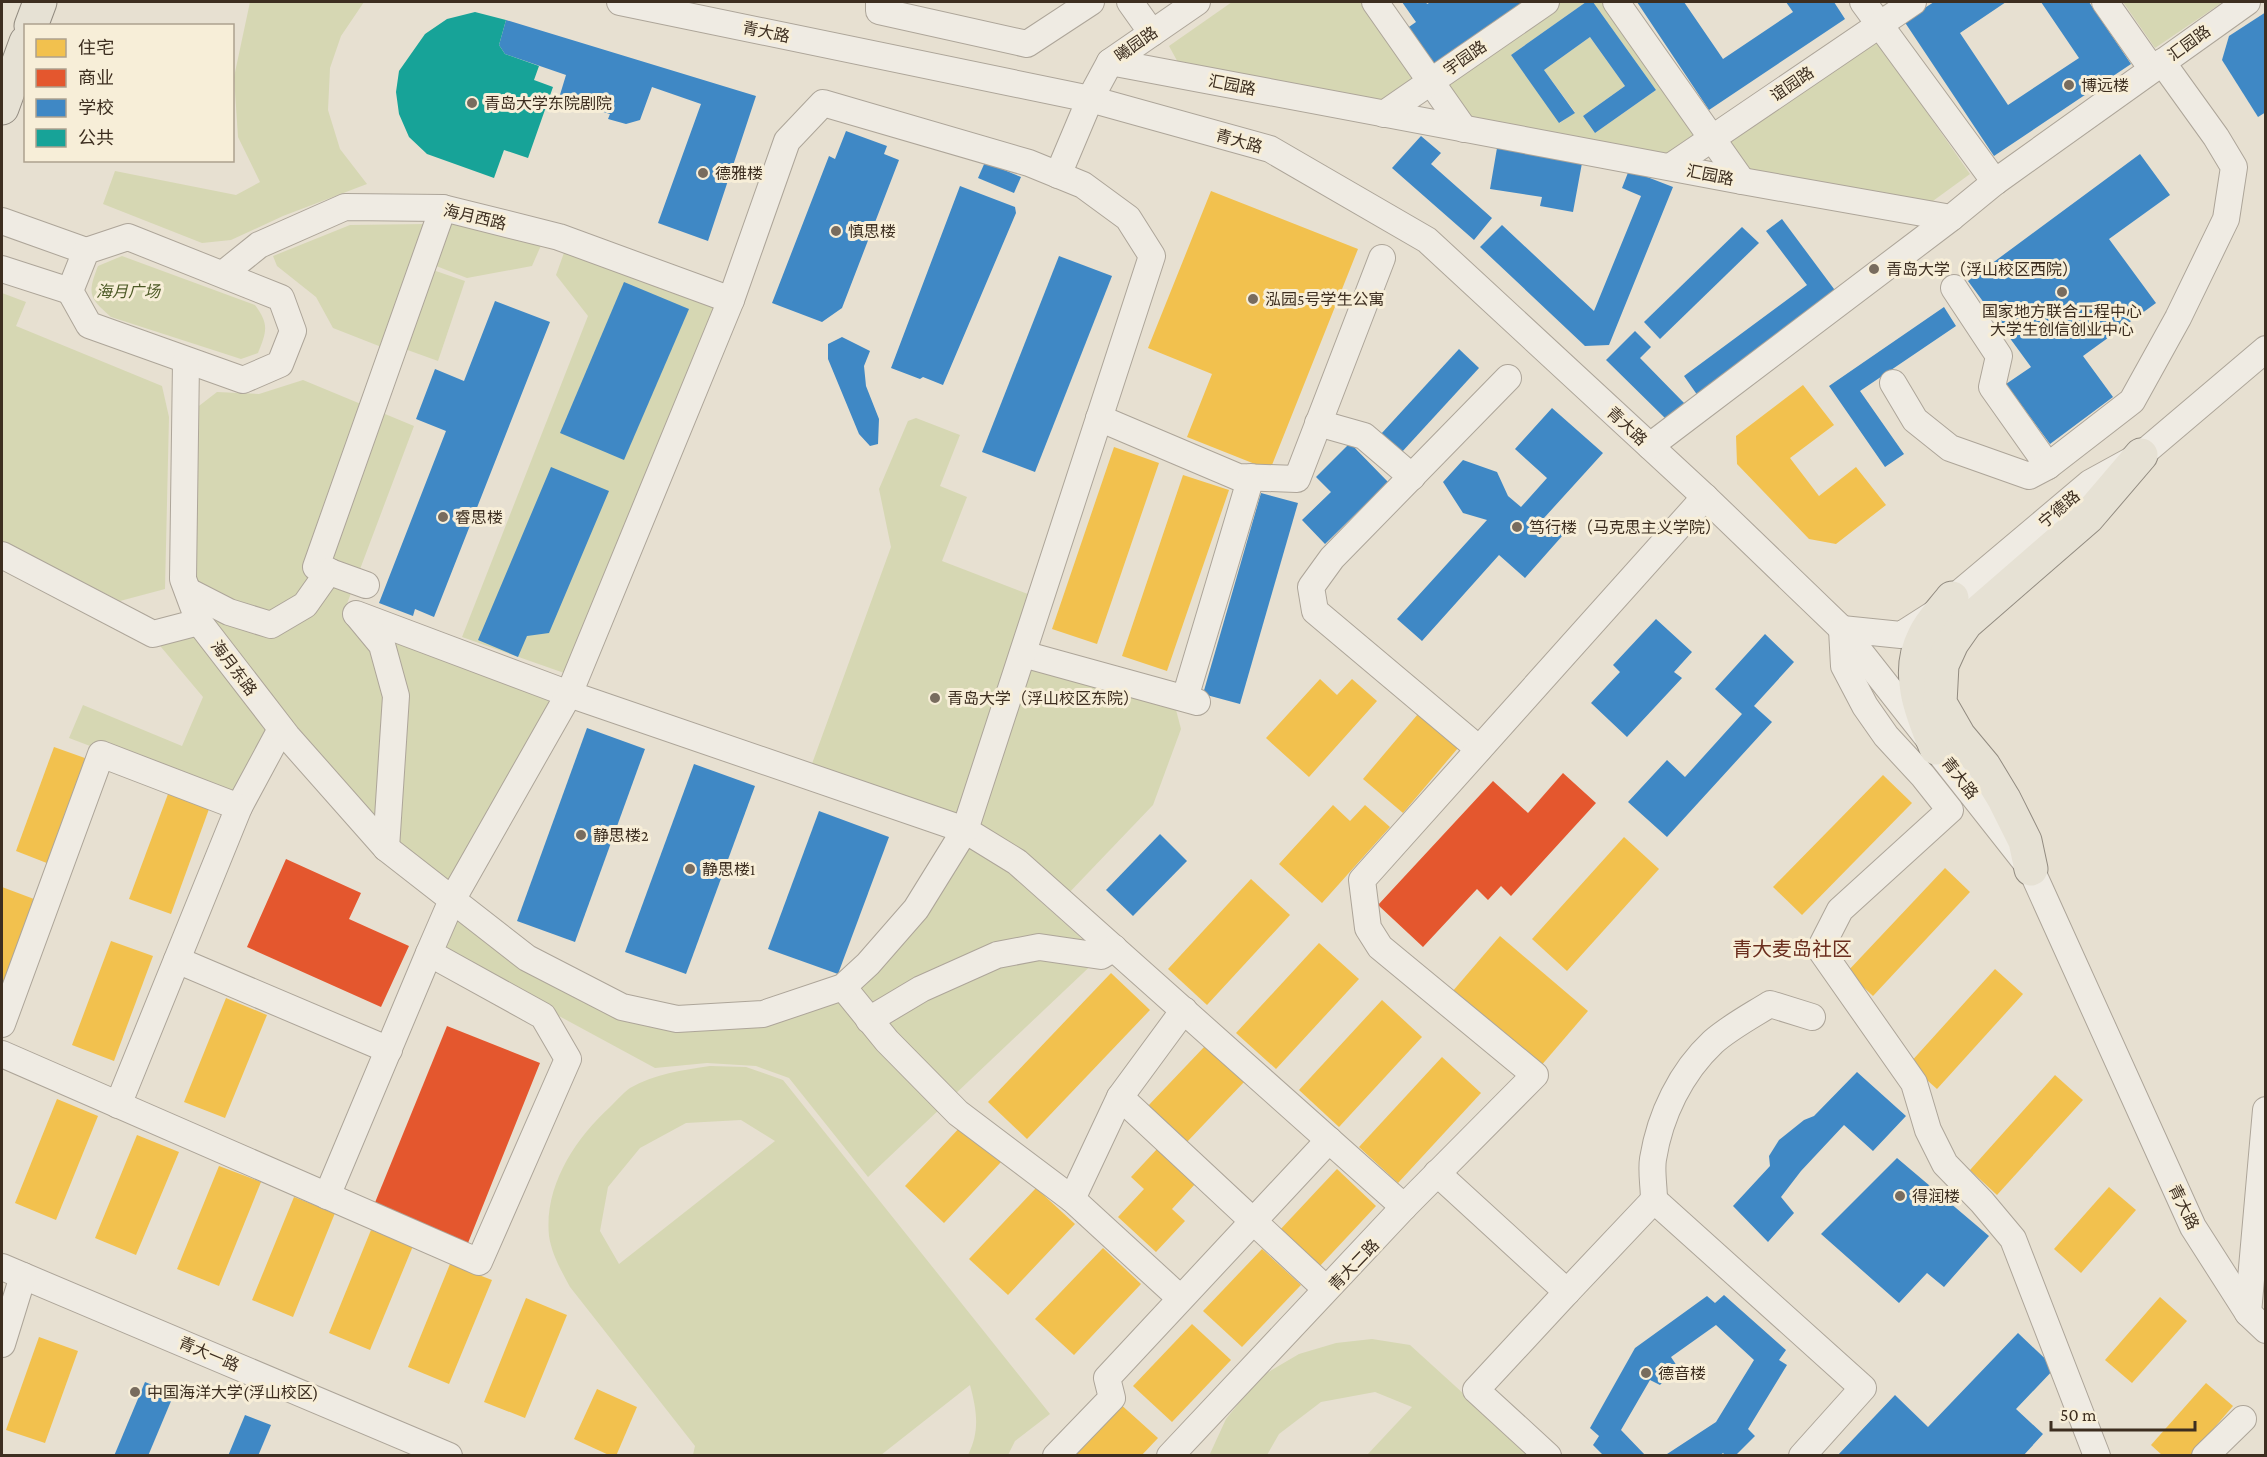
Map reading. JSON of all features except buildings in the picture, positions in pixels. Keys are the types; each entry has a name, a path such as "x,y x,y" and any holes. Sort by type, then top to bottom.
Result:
{"main road":[{"path":"33,24 40,2"},
{"path":"2,108 24,48"},
{"path":"2031,869 2025,841 2004,799 1984,766 1959,736 1940,703 1941,665 1952,643 1966,623 2088,517 2141,455"},
{"path":"1936,748 1922,714 1914,678 1916,657 1924,634 1952,598"}],"street":[{"name":"青大路","path":"620,2 1090,99 1270,149 1427,240 1705,497 1842,629 2031,869 2193,1227 2257,1322"},
{"path":"879,2 879,11 1027,44 1091,2"},
{"path":"1130,2 1152,33"},
{"name":"曦园路","path":"1058,175 1090,99 1110,62 1197,2"},
{"path":"1375,2 1464,129"},
{"name":"宇园路","path":"1384,114 1546,2"},
{"path":"1616,2 1742,181"},
{"path":"1863,2 1995,182"},
{"name":"谊园路","path":"1670,167 1913,2"},
{"path":"1893,383 1916,420 1950,448 2029,476 2048,466 2132,401 2178,318 2226,219 2234,167 2216,137 2105,2"},
{"name":"汇园路","path":"1110,62 1951,218 1995,182 2247,2"},
{"path":"327,1196 452,900 569,694 731,300 787,141 823,103 1029,163 1083,185 1128,218 1152,256 965,830 916,909 868,964 843,987 763,1014 677,1019 622,1007 527,958 452,900 386,848 396,696 382,645 356,614 569,694 965,830 1017,862 1404,1207"},
{"name":"海月西路","path":"223,274 259,245 345,207 443,208 560,237 731,300"},
{"path":"366,585 316,567 443,208"},
{"path":"1650,446 1951,218"},
{"path":"2,221 86,251 128,237 281,298 293,331 280,364 243,380 186,362 89,325 70,291 2,269"},
{"path":"70,291 86,251"},
{"path":"1099,418 1238,477 1297,479 1382,258"},
{"path":"1954,288 1998,356 1992,387 2048,466"},
{"name":"宁德路","path":"1842,629 1901,635 1937,612 2090,483 2141,455 2265,349"},
{"name":"海月东路","path":"186,362 183,579 199,622 281,729 386,848"},
{"path":"1479,749 1316,611 1311,587 1332,558 1508,378"},
{"path":"1318,423 1364,436 1412,477"},
{"path":"1023,654 1191,700 1251,477"},
{"path":"1172,1455 1404,1207 1535,1075 1380,947 1368,928 1362,880 1705,497"},
{"path":"2,555 153,634 199,622"},
{"path":"188,591 229,612 271,625 305,604 329,571"},
{"path":"1842,629 1844,666 1865,706 1886,736 1923,776 1950,810 1840,910 1820,950 1914,1083 1928,1130 1945,1164 1982,1202 2013,1239 2097,1455"},
{"path":"118,1105 239,807 281,729"},
{"path":"2,1024 101,754 239,807"},
{"path":"869,1020 921,990 997,955 1039,948 1101,956 1114,948"},
{"path":"2,1054 479,1262 568,1059 543,1016 429,953"},
{"path":"177,960 389,1050"},
{"path":"843,987 887,1041 958,1113 1072,1199 1180,1298"},
{"path":"1548,1455 1476,1390 1654,1200 1653,1161 1662,1120 1683,1077 1712,1043 1732,1027 1770,1004 1812,1017"},
{"path":"1072,1199 1120,1097 1184,1010"},
{"path":"1120,1097 1326,1289"},
{"path":"2257,1322 2265,1110"},
{"path":"1056,1455 1112,1398 1107,1378 1329,1140"},
{"path":"1438,1174 1568,1292"},
{"name":"青大二路","path":"1172,1455 1438,1174"},
{"path":"1654,1200 1863,1388 1802,1455"},
{"path":"2,1344 12,1272"},
{"name":"青大一路","path":"12,1272 449,1455"},
{"path":"2205,1455 2243,1419"}],"green space":[{"path":"250,2 364,2 341,36 330,68 328,110 340,149 367,184 283,216 231,240 202,243 103,204 115,171 236,195 260,182 238,137 234,77"},
{"path":"1232,2 1363,2 1418,79 1383,106 1181,68 1169,46"},
{"path":"1557,2 1586,2 1511,55 1560,123 1575,112 1544,70 1590,37 1625,86 1583,116 1595,133 1656,90 1593,2 1608,2 1705,136 1669,161 1469,124 1440,82"},
{"path":"2123,2 2223,2 2155,48"},
{"path":"1875,38 1970,174 1926,206 1749,173 1725,139"},
{"path":"448,216 543,241 532,266 467,278 431,264"},
{"path":"426,224 384,348 333,328 316,297 277,266 273,256 350,225"},
{"path":"565,250 720,303 567,674 462,637 588,316 556,275"},
{"name":"海月广场","path":"122,256 255,305 263,317 265,328 258,353 241,359 111,317 94,300 92,283 98,266"},
{"path":"430,269 465,281 438,361 402,348"},
{"path":"2,293 26,302 16,326 162,386 169,417 165,589 120,601 2,541"},
{"path":"303,380 414,426 345,609 376,645 390,695 379,826 295,731 209,617 193,583 195,409 217,392 259,394"},
{"path":"916,418 960,435 940,486 967,497 942,561 1033,596 961,823 809,772 891,547 879,489 908,421"},
{"path":"196,629 273,731 235,801 69,738 83,705 182,746 203,697 156,641"},
{"path":"387,635 559,700 452,886 394,837"},
{"path":"1027,662 1174,702 1181,729 1153,805 1066,896 974,828"},
{"path":"965,846 1007,871 1101,956 951,1098 853,987"},
{"path":"456,911 677,1025 841,994 943,1106 868,1177 789,1078 756,1066 707,1063 655,1068 439,951"},
{"path":"710,1066 746,1067 783,1080 1050,1414 1015,1441 1008,1455 968,1455 976,1429 970,1385 881,1455 693,1455 695,1446 570,1287 552,1250 549,1217 552,1199 564,1165 585,1134 620,1097 630,1088 649,1079","holes":["741,1120 775,1141 619,1264 600,1231 608,1187 640,1148 686,1123"]},
{"path":"1372,1339 1410,1345 1531,1455 1367,1455 1412,1407 1375,1392 1321,1402 1279,1434 1267,1455 1209,1456 1226,1419 1260,1377 1299,1354 1336,1343"}],"place":[{"name":"博远楼","path":"2069,85"},
{"name":"青岛大学东院剧院","path":"472,103"},
{"name":"德雅楼","path":"703,173"},
{"name":"慎思楼","path":"836,231"},
{"name":"青岛大学（浮山校区西院）","path":"1874,269"},
{"name":"国家地方联合工程中心 大学生创信创业中心","path":"2062,292"},
{"name":"泓园5号学生公寓","path":"1253,299"},
{"name":"睿思楼","path":"443,517"},
{"name":"笃行楼（马克思主义学院）","path":"1517,527"},
{"name":"青岛大学（浮山校区东院）","path":"935,698"},
{"name":"静思楼2","path":"581,835"},
{"name":"静思楼1","path":"690,869"},
{"name":"得润楼","path":"1900,1196"},
{"name":"德音楼","path":"1646,1373"},
{"name":"中国海洋大学(浮山校区)","path":"135,1392"}],"district":[{"name":"青大麦岛社区","path":"1792,949"}]}
